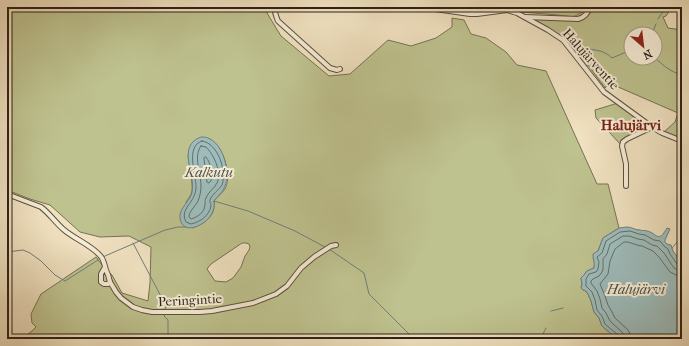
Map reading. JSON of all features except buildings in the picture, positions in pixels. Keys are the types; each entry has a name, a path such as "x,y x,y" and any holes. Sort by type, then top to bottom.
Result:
{"street":[{"path":"275,7 274,10 278,21 330,68 337,70 340,69"},
{"name":"Halujärventie","path":"407,7 470,14 507,10 523,16 563,40 604,92 652,127 662,133 682,141"},
{"path":"523,16 578,20 584,17 590,7"},
{"path":"626,186 627,171 622,146 623,142 652,127"},
{"name":"Peringintie","path":"7,194 41,207 45,210 63,229 74,238 94,250 102,259 110,282 121,298 133,307 152,312 200,312 253,304 276,294 287,286 301,268 314,257 331,246 336,245"},
{"name":"Peringintie","path":"106,267 101,274 100,282 104,284 108,284 110,282"}],"green space":[{"path":"7,7 268,7 267,13 281,36 329,76 350,74 388,40 411,46 436,38 452,27 452,18 464,20 471,34 486,38 506,52 517,65 546,71 597,184 608,184 619,228 603,238 598,251 593,258 595,262 594,268 587,271 581,278 581,288 588,294 594,312 599,318 602,326 617,339 22,339 36,327 32,323 31,314 41,294 96,257 112,275 122,293 148,301 151,247 129,236 100,237 80,232 50,205 7,190","holes":["210,139 222,152 224,157 228,174 227,184 225,189 214,201 213,211 208,219 192,228 186,202 192,191 188,155","242,243 249,244 250,247 241,267 233,278 226,282 215,281 207,269 211,264"]},
{"path":"510,7 585,7 583,12 573,17 521,12"},
{"path":"590,7 629,7 636,11 655,7 672,7 666,16 663,17 668,28 682,30 682,139 664,132 675,122 678,113 609,83 605,88 588,65 584,67 563,39 523,17 584,17"},
{"path":"618,103 652,127 627,139 622,146 596,118 595,110"}],"water":[{"name":"Kalkutu","path":"201,137 209,138 219,147 225,160 227,174 225,186 214,201 212,214 199,226 190,228 183,226 180,213 191,196 193,185 188,154 194,141"},
{"name":"Halujärvi","path":"627,227 650,232 659,237 667,228 670,229 665,242 671,245 673,251 682,263 682,339 617,339 602,326 599,318 594,312 588,294 581,288 581,278 587,271 594,268 593,254 598,251 603,238 619,228"}],"waterway":[{"path":"658,19 666,7"},
{"path":"578,49 601,51 612,58 623,53"},
{"path":"663,65 671,71 682,74"},
{"path":"213,202 214,201 248,211 295,231 325,247"},
{"path":"105,256 165,230 186,227"},
{"path":"672,248 679,240 682,239"},
{"path":"133,243 166,306 165,310"},
{"path":"329,249 364,273 369,294 414,339"},
{"path":"7,252 23,250 30,253 41,261 55,275 65,281 98,260"},
{"path":"551,311 563,308"},
{"path":"165,314 164,316 168,320 168,339"},
{"path":"541,338 546,328"},
{"path":"169,335 192,339"}],"district":[{"name":"Halujärvi","path":"631,125"}]}
